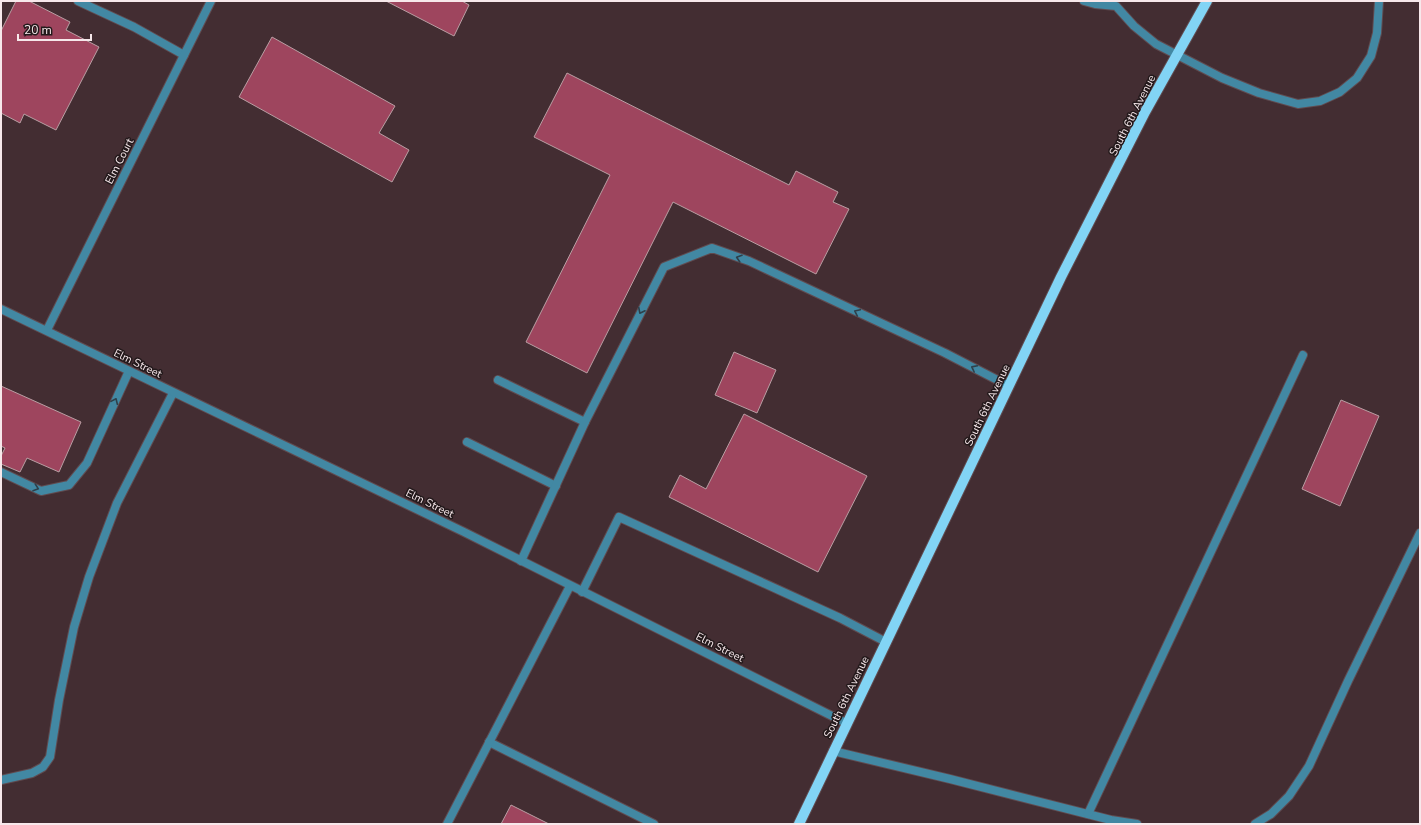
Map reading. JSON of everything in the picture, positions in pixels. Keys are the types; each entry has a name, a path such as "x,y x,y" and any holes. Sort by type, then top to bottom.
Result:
{"main road":[{"name":"South 6th Avenue","path":"799,824 1062,277 1146,112 1207,1"}],"street":[{"path":"78,1 134,26 184,55"},
{"name":"Elm Court","path":"47,330 211,1"},
{"path":"1084,1 1095,4 1116,3 1134,26 1156,44 1222,78 1259,93 1298,104 1320,101 1340,92 1357,78 1372,56 1377,33 1379,1"},
{"path":"521,561 585,422 664,267 712,248 749,261 945,353 1009,386"},
{"name":"Elm Street","path":"1,309 464,532 846,724"},
{"path":"1088,814 1304,355"},
{"path":"1,472 41,491 69,485 86,463 129,371"},
{"path":"498,380 585,422"},
{"path":"1,780 32,773 43,767 50,757 59,700 74,627 89,577 118,503 173,393"},
{"path":"467,442 556,486"},
{"path":"582,592 619,517 840,618 886,642"},
{"path":"1255,824 1270,814 1289,796 1309,766 1348,681 1420,533"},
{"path":"447,824 570,586"},
{"path":"489,742 654,824"},
{"path":"833,751 1088,814 1137,824"}],"building":[{"path":"16,1 29,1 70,22 66,30 99,47 56,130 24,114 20,123 1,113 1,31"},
{"path":"386,1 462,1 469,5 454,36"},
{"path":"272,37 395,106 379,133 409,150 392,182 239,97"},
{"path":"567,73 789,185 796,171 838,192 833,202 849,209 816,274 673,202 587,373 526,342 610,175 534,137"},
{"path":"734,352 776,370 757,413 715,395"},
{"path":"1,386 81,422 59,472 27,458 20,472 1,464 1,456 5,448 1,446"},
{"path":"1341,400 1379,416 1340,506 1302,489"},
{"path":"744,414 867,476 818,572 669,497 680,475 706,489"},
{"path":"511,805 549,824 501,824"}]}
